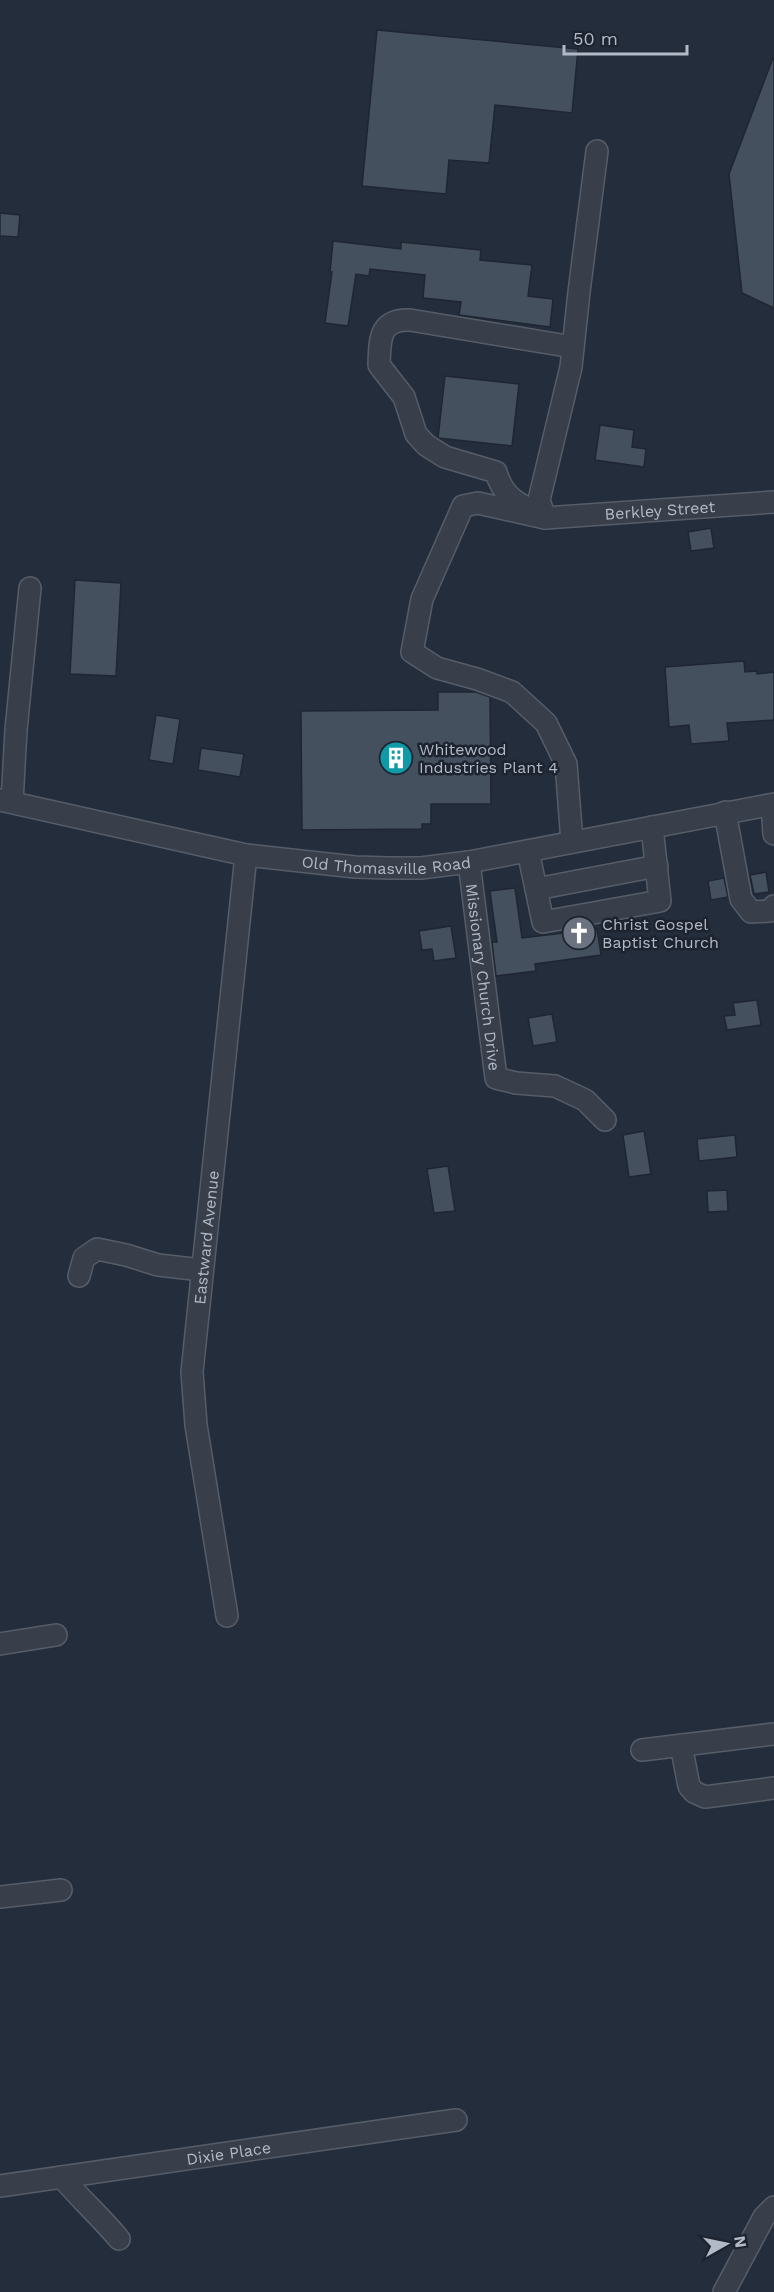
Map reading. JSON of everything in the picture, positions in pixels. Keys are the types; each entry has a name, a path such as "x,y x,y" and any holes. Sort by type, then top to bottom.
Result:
{"street":[{"path":"545,518 539,500 571,367 597,152"},
{"path":"545,518 511,500 500,486 496,472 446,457 426,445 416,434 404,397 378,364 379,342 387,325 397,320 410,320 573,347"},
{"name":"Berkley Street","path":"572,842 566,764 546,723 512,692 437,668 412,652 422,599 462,506 478,503 545,518 774,502"},
{"path":"6,801 16,730 30,588"},
{"name":"Old Thomasville Road","path":"6,801 246,855 355,867 389,868 421,868 469,862 773,804"},
{"path":"773,804 774,834"},
{"path":"725,812 741,899 751,912 770,911 774,906"},
{"path":"528,850 543,922 660,902 652,826"},
{"name":"Eastward Avenue","path":"227,1616 196,1425 192,1372 246,855"},
{"name":"Missionary Church Drive","path":"469,862 496,1078 516,1083 555,1086 585,1100 605,1120"},
{"path":"536,889 657,866"},
{"path":"79,1276 84,1258 96,1249 158,1265 202,1270"},
{"path":"0,1644 56,1635"},
{"path":"642,1750 774,1734"},
{"path":"681,1745 689,1786 694,1792 705,1797 774,1788"},
{"path":"0,1897 61,1890"},
{"name":"Dixie Place","path":"0,2186 456,2120"},
{"path":"62,2177 119,2239"},
{"path":"724,2292 764,2217 774,2207"}],"building":[{"path":"377,30 578,49 572,113 495,105 489,163 449,160 446,194 362,186"},
{"path":"773,58 774,308 742,293 729,174"},
{"path":"0,213 20,215 18,237 0,236"},
{"path":"333,241 401,249 401,242 481,250 480,260 532,265 528,296 553,299 550,327 459,315 461,302 423,298 425,275 370,269 369,276 356,274 348,326 325,323 332,272 330,272"},
{"path":"445,376 519,384 512,446 438,438"},
{"path":"600,425 634,430 632,447 646,449 644,467 595,460"},
{"path":"711,528 714,548 691,551 688,532"},
{"path":"75,580 121,583 116,676 70,674"},
{"path":"744,661 745,672 757,671 757,674 774,672 774,720 727,723 729,741 691,744 689,725 669,727 665,667"},
{"name":"Whitewood Industries Plant 4","path":"438,692 476,692 490,697 491,804 431,804 431,824 422,824 422,829 302,830 301,711 438,710"},
{"path":"156,715 180,719 173,764 149,760"},
{"path":"201,748 244,754 240,777 198,770"},
{"path":"766,872 769,892 754,894 750,875"},
{"path":"724,878 728,897 711,900 708,881"},
{"name":"Christ Gospel Baptist Church","path":"515,888 522,938 597,929 601,955 535,964 536,971 496,976 492,942 497,942 490,891"},
{"path":"451,926 456,958 434,961 432,949 422,950 419,931"},
{"path":"757,1000 761,1025 727,1030 724,1016 735,1015 733,1003"},
{"path":"552,1014 557,1042 533,1046 528,1018"},
{"path":"644,1131 651,1174 629,1177 623,1135"},
{"path":"735,1135 737,1157 699,1161 697,1139"},
{"path":"448,1166 455,1211 434,1213 427,1169"},
{"path":"727,1190 728,1211 708,1212 707,1191"}],"place":[{"name":"Whitewood Industries Plant 4","path":"396,758"},
{"name":"Christ Gospel Baptist Church","path":"579,933"}]}
